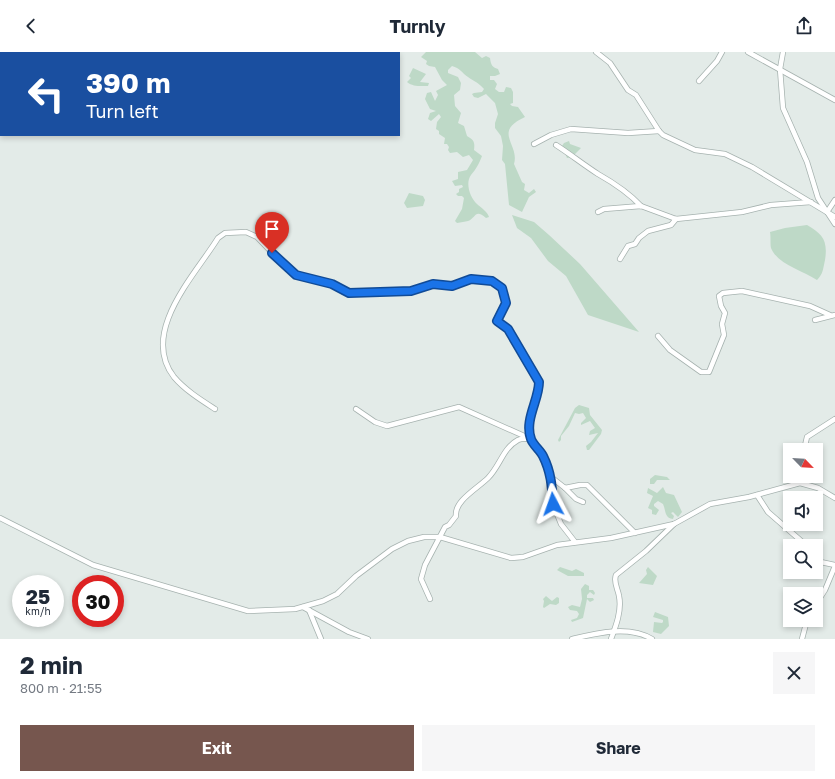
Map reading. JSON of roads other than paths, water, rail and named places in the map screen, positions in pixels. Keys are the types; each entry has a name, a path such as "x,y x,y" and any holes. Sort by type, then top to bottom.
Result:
{"street":[{"path":"596,52 610,63 628,90 636,95 659,131 695,150 725,154 752,167 835,217"},
{"path":"699,81 717,61 722,52"},
{"path":"748,52 835,100"},
{"path":"782,52 780,69 783,108 807,162 818,198 835,224"},
{"path":"534,144 551,135 571,129 628,133 659,131"},
{"path":"556,145 613,182 633,197 641,206"},
{"path":"827,212 835,200"},
{"path":"598,212 604,209 641,206 676,219 742,212 771,205 811,202"},
{"path":"620,259 628,246 635,244 639,238 648,231 671,225 676,219"},
{"path":"215,410 193,394 174,376 167,364 164,351 168,314 218,238 225,233 246,232 257,237 280,262 296,275 332,284 349,293 411,291 433,284 452,286 471,279 492,281 502,288 506,303 497,321 508,329 539,382 539,390 531,412 531,439"},
{"path":"658,336 670,350 701,372 709,372 724,335 722,324 725,313 721,306 719,296 723,293 742,291 810,306 832,315"},
{"path":"815,320 832,315"},
{"path":"356,409 375,422 387,426 459,407 531,439 542,455 551,477 553,504 561,524 575,542"},
{"path":"806,443 807,437 835,419"},
{"path":"430,599 421,579 425,564 445,527 456,516 455,510 458,503 490,477 505,451 518,440 531,439"},
{"path":"551,477 576,499 583,502"},
{"path":"611,639 620,604 615,583 616,575 646,551 674,524 710,504 748,498 800,483 818,488 835,498"},
{"path":"565,488 580,484 587,485 635,533"},
{"path":"757,495 768,512 799,539"},
{"path":"0,518 93,565 248,611 295,609 323,601 337,594 356,576 392,549 408,541 424,536 440,537 511,558 524,557 557,545 611,538 674,524"},
{"path":"823,563 835,566 823,593"},
{"path":"303,607 349,632 368,639"},
{"path":"309,610 321,639"},
{"path":"802,639 805,627"},
{"path":"572,639 613,632 642,634 652,639"}]}
